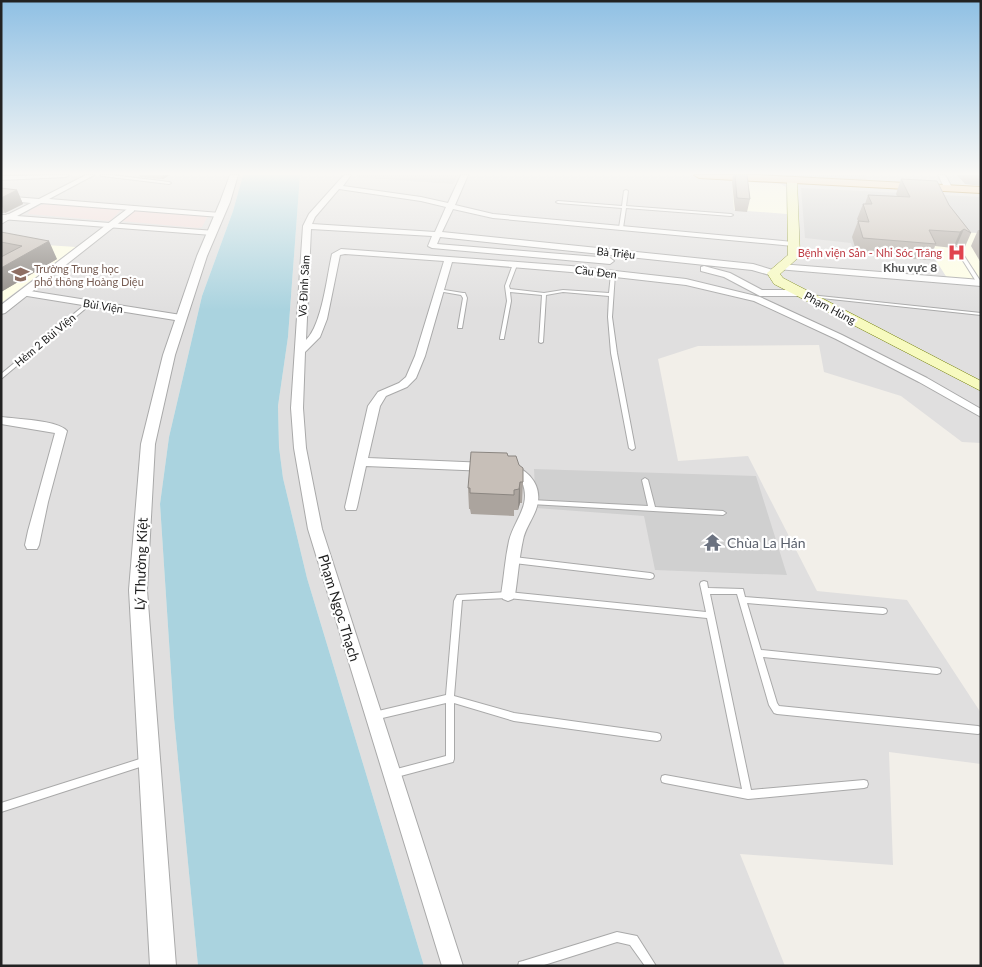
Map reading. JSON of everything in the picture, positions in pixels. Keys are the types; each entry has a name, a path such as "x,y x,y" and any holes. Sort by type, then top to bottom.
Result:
{"main road":[{"path":"777,270 793,250 793,220"},
{"name":"Phạm Hùng","path":"777,270 778,281 981,387"}],"street":[{"path":"36,220 212,233"},
{"path":"1,311 118,220"},
{"name":"Lý Thường Kiệt","path":"163,966 138,590 147,454 169,355 218,220"},
{"name":"Võ Đình Sâm","path":"300,351 308,226 310,220"},
{"path":"443,220 432,244 434,247 707,269 727,275 760,293 804,294"},
{"path":"537,220 621,228 793,250 824,271"},
{"name":"Bà Triệu","path":"308,226 436,234 777,270 824,271 980,283"},
{"name":"Cầu Đen","path":"300,351 315,337 322,319 336,254 344,251 516,265 686,282 757,299 839,337 923,380 981,414"},
{"path":"351,507 374,406 382,394 403,385 411,378 420,356 449,259"},
{"name":"Bùi Viện","path":"24,294 181,318"},
{"name":"Phạm Ngọc Thạch","path":"300,351 297,408 300,448 315,529 453,966"},
{"path":"1,420 54,428 61,431 53,464 39,503 32,545"},
{"path":"362,462 507,468 522,472 528,480 531,502 518,532 508,594"}],"lane":[{"path":"621,228 622,220"},
{"path":"957,248 980,283"},
{"path":"502,338 509,301 507,286 516,265"},
{"path":"613,274 610,317 614,354 632,448"},
{"path":"440,290 463,294 465,298 460,327"},
{"path":"507,290 544,294 563,290 612,295"},
{"path":"540,342 544,294"},
{"path":"804,294 981,314"},
{"name":"Hẻm 2 Bùi Viện","path":"1,377 89,304"},
{"path":"644,480 652,509"},
{"path":"531,502 723,512"},
{"path":"514,560 650,576"},
{"path":"748,795 705,588 740,592 773,705 777,710 978,730"},
{"path":"392,774 450,759 450,698 458,601 460,596 508,594 711,615"},
{"path":"743,600 883,611"},
{"path":"758,653 937,671"},
{"path":"373,716 450,698 514,717 657,737"},
{"path":"1,808 149,760"},
{"path":"665,779 748,795 864,784"},
{"path":"523,966 617,937 633,940 651,966"}],"shaded area":[{"path":"1,220 230,220 202,296 169,437 160,504 174,718 198,966 1,966"},
{"path":"206,220 202,227 198,228 121,221"},
{"path":"297,220 981,220 981,443 962,442 901,396 824,372 819,345 698,346 658,359 678,461 748,456 817,591 907,600 981,713 981,764 889,752 893,865 740,854 785,966 424,966 307,578 283,478 279,447 278,406 288,337"},
{"path":"804,220 981,220 981,233 925,230 927,246 937,261 855,255 851,243 805,238"},
{"name":"Bệnh viện Sản - Nhi Sóc Trăng","path":"924,230 981,233 981,283 949,281 926,245"},
{"name":"Trường Trung học phổ thông Hoàng Diệu","path":"1,242 76,247 1,303"},
{"name":"Chùa La Hán","path":"534,469 756,476 787,575 655,570 644,516 536,508"}],"water":[{"path":"230,220 297,220 288,337 278,406 279,447 283,478 307,578 424,966 198,966 174,718 160,504 169,437 202,296"}],"building":[{"path":"868,220 961,220 971,233 964,229 960,232 929,230 936,244 863,238 858,221 869,222"},
{"path":"1,232 49,241 1,268 1,257 22,246 1,242"},
{"path":"471,452 507,453 508,456 516,456 519,465 523,468 523,482 520,482 519,489 514,490 514,495 470,493 470,488 468,488"}],"place":[{"name":"Bệnh viện Sản - Nhi Sóc Trăng","path":"956,253"},
{"name":"Trường Trung học phổ thông Hoàng Diệu","path":"20,275"},
{"name":"Chùa La Hán","path":"713,543"}],"district":[{"name":"Khu vực 8","path":"910,268"}]}
